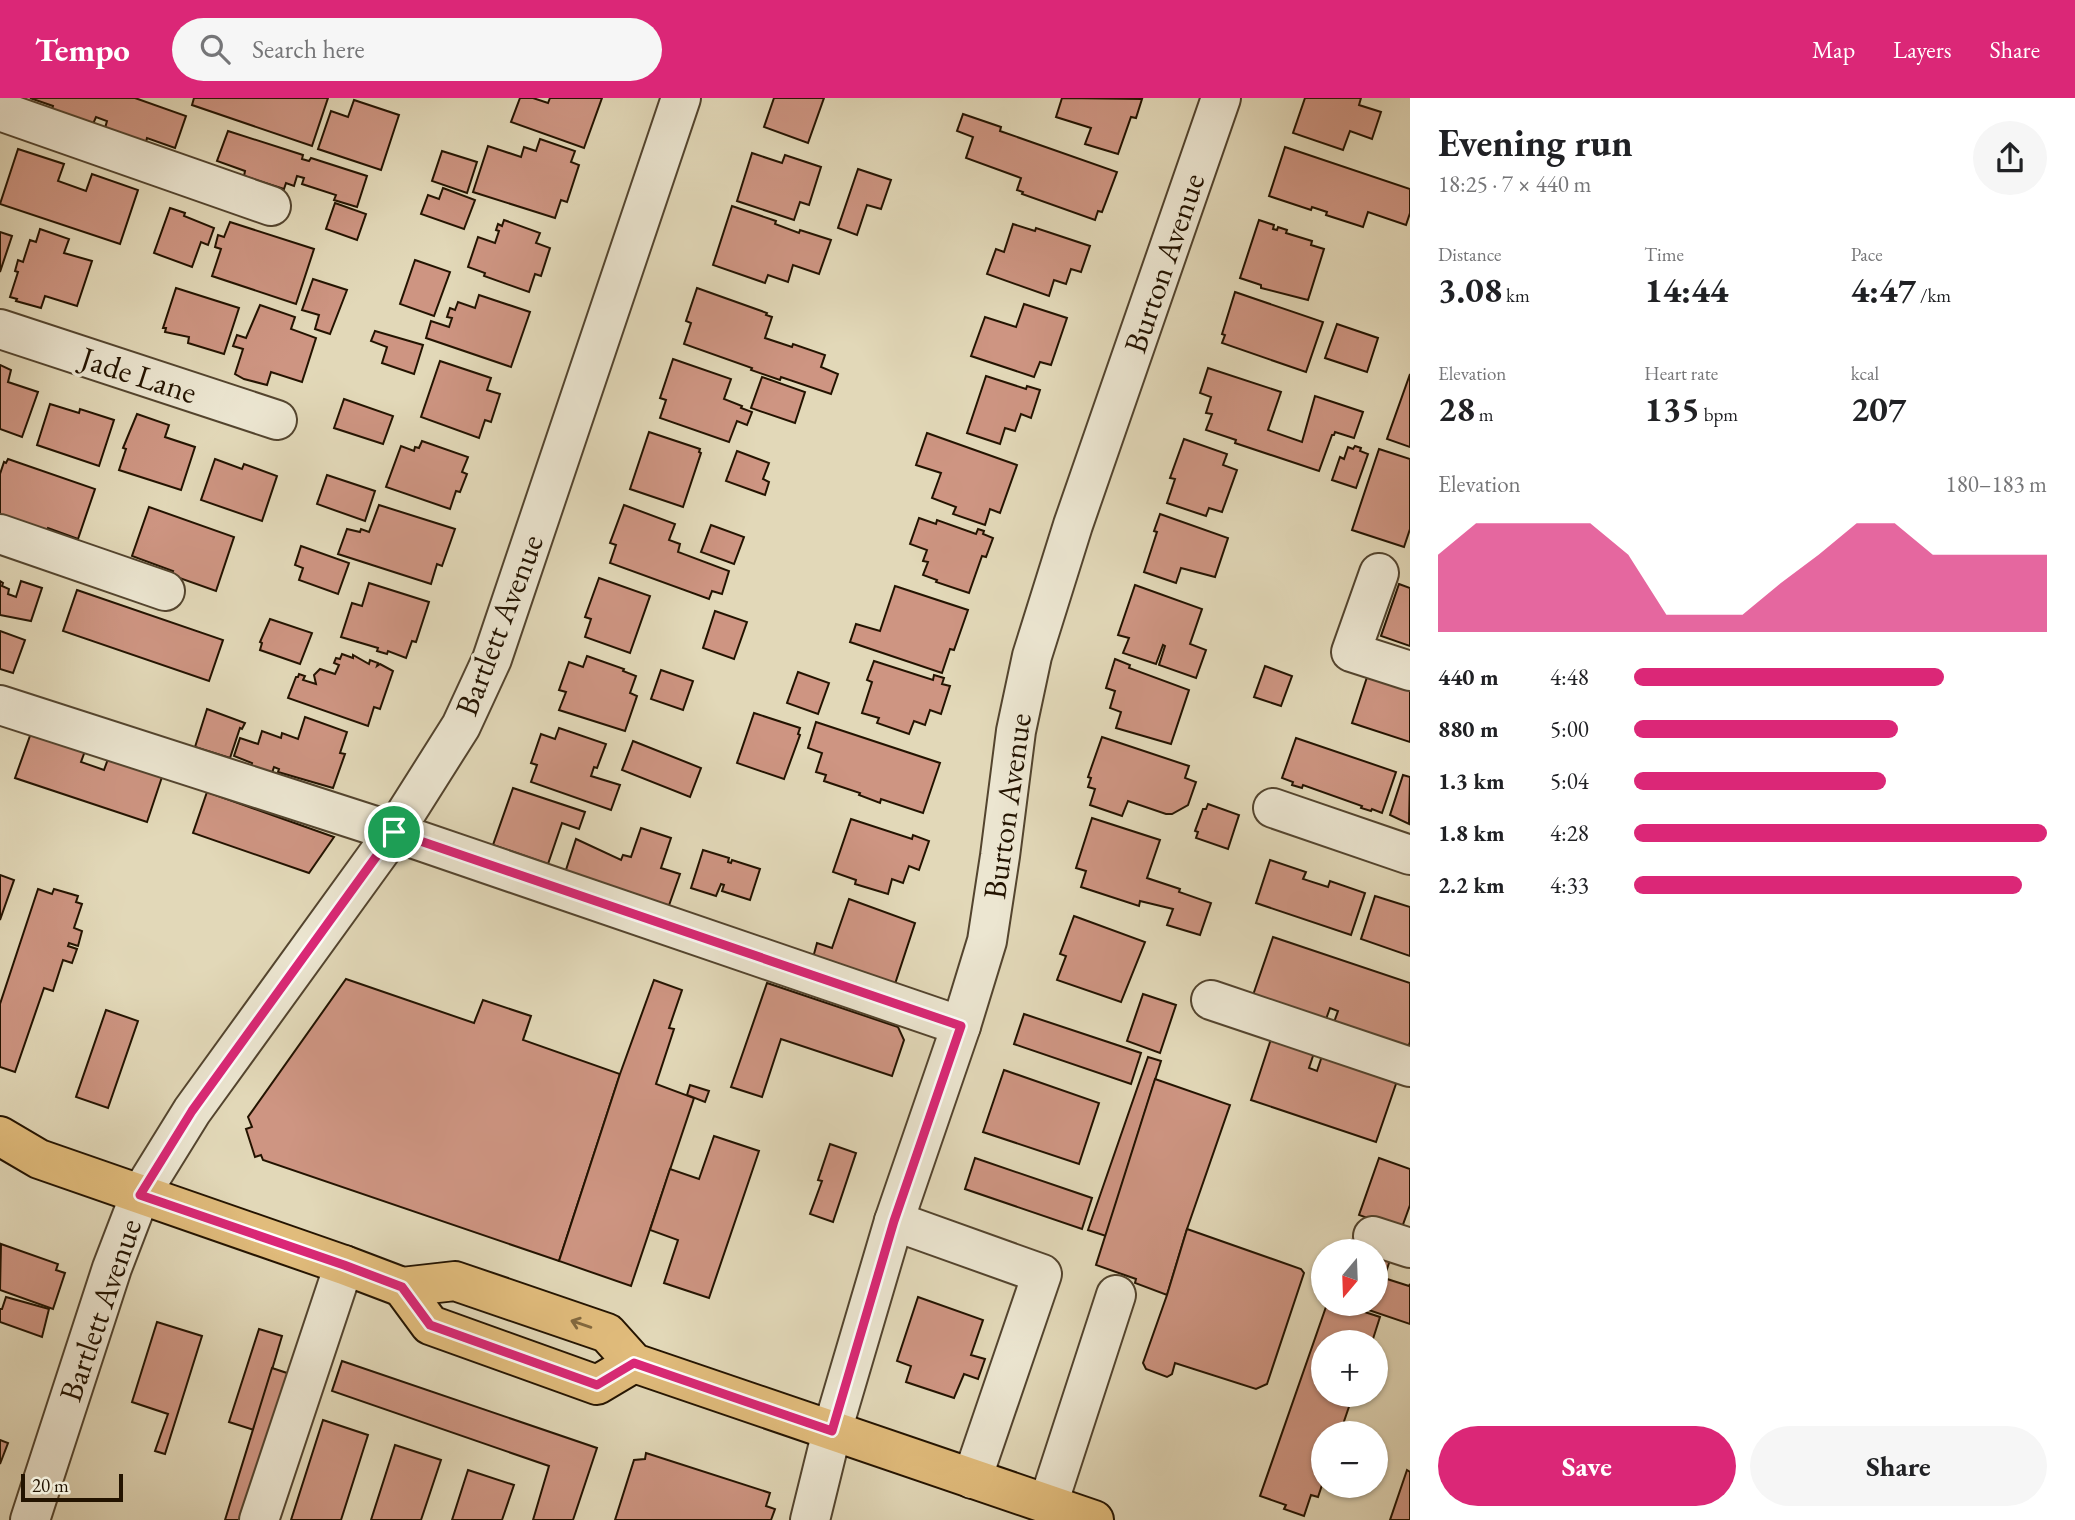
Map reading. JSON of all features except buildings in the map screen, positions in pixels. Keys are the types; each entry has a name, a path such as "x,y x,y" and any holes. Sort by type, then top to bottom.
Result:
{"main road":[{"path":"0,1136 39,1159 402,1287 456,1281 607,1333 634,1363 1094,1520"},
{"path":"0,1158 39,1159"},
{"path":"402,1287 430,1325 597,1385 634,1363"}],"street":[{"name":"Bartlett Avenue","path":"30,1520 112,1268 140,1195 192,1111 394,832 461,726 492,659 681,98"},
{"name":"Burton Avenue","path":"810,1520 832,1431 894,1221 961,1026 987,941 1016,731 1032,656 1073,525 1221,98"},
{"path":"0,111 271,206"},
{"name":"Jade Lane","path":"0,329 277,420"},
{"path":"0,534 164,591"},
{"path":"1379,573 1351,652 1410,671"},
{"path":"0,705 394,832 961,1026"},
{"path":"1273,808 1410,855"},
{"path":"1211,1000 1410,1067"},
{"path":"894,1221 1042,1274 972,1479"},
{"path":"1373,1236 1410,1248"},
{"path":"259,1520 344,1265"},
{"path":"1048,1504 1116,1295"}],"route":[{"path":"394,832 961,1026 894,1221 832,1431 634,1363 597,1385 430,1325 402,1287 140,1195 192,1111 394,832"}]}
